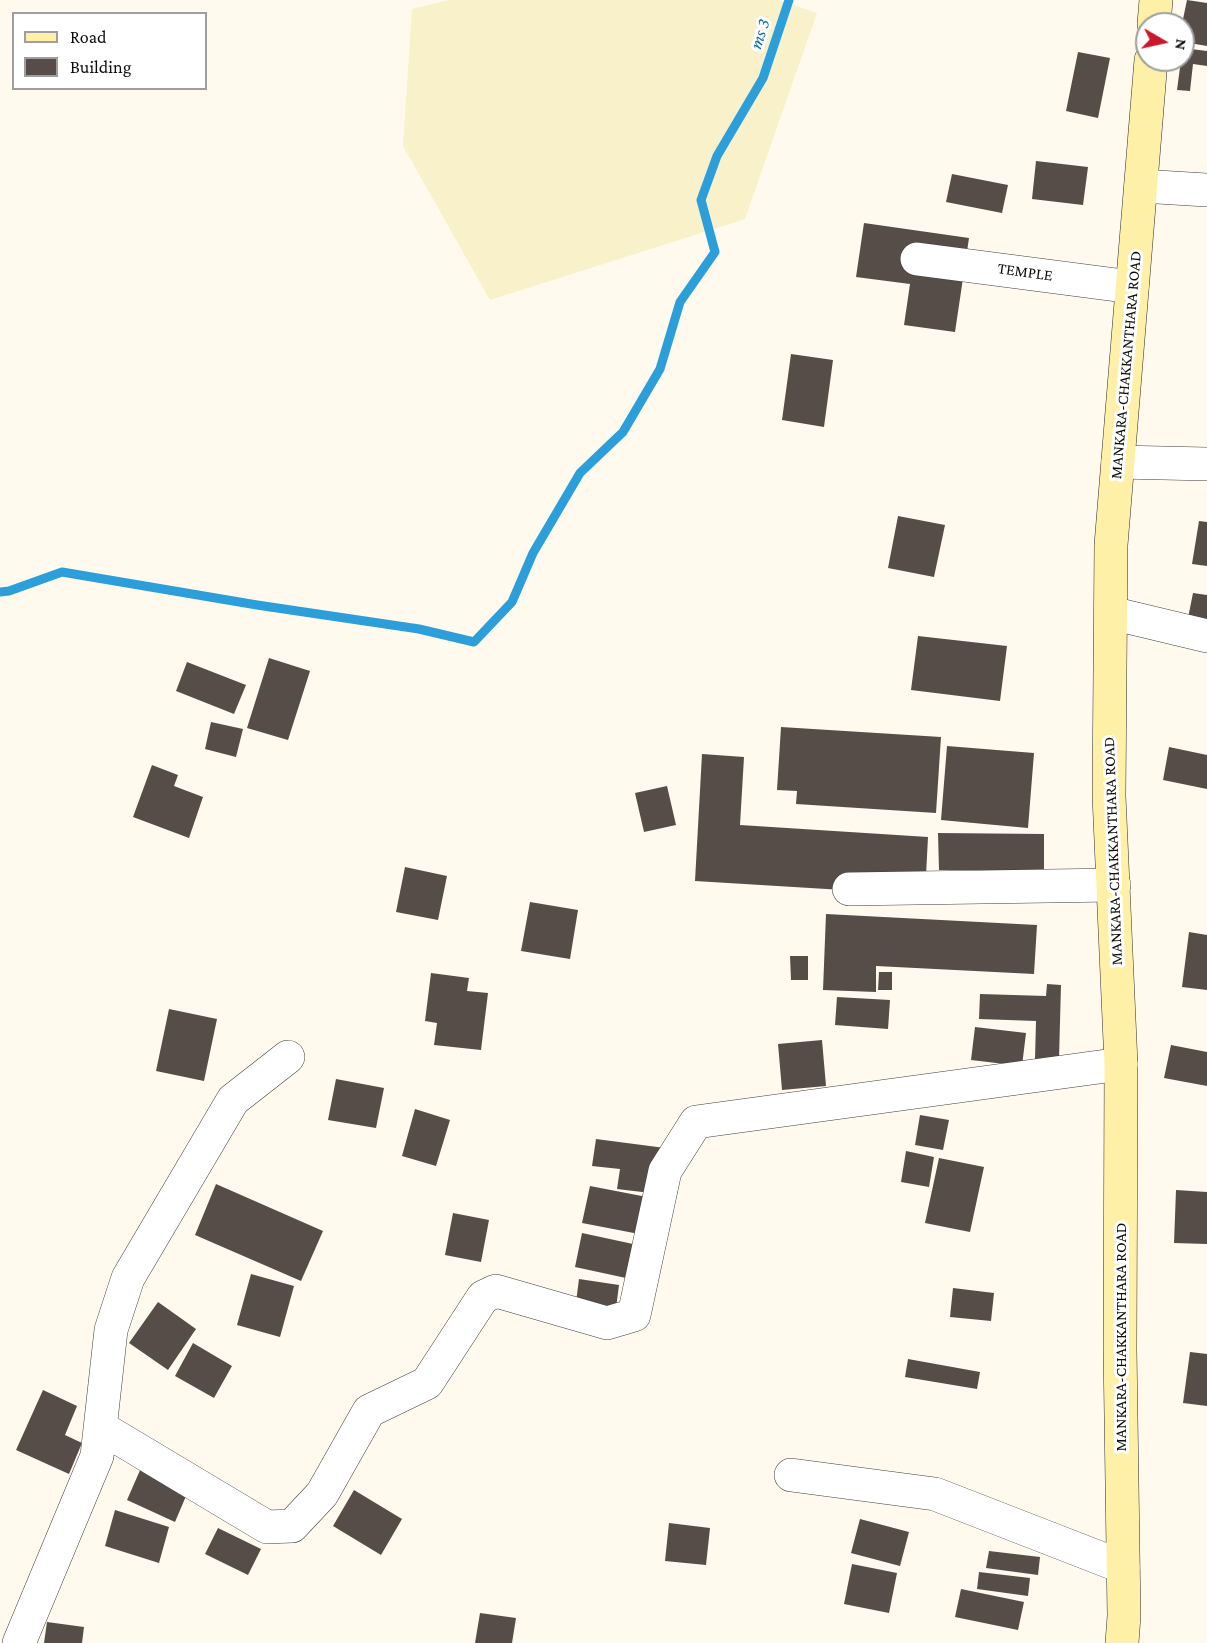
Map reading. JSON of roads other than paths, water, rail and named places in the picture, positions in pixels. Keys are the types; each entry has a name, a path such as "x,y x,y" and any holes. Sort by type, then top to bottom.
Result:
{"main road":[{"name":"MANKARA-CHAKKANTHARA ROAD","path":"1122,1643 1124,1616 1120,1350 1121,1064 1109,796 1112,545 1150,72"}],"street":[{"path":"1141,186 1207,190"},
{"name":"TEMPLE","path":"917,259 1132,287"},
{"path":"1118,462 1207,464"},
{"path":"1111,613 1207,636"},
{"path":"849,889 1114,885"},
{"path":"0,1640 18,1643 97,1456 111,1330 128,1278 233,1100 288,1057"},
{"path":"100,1427 267,1527 292,1526 322,1494 369,1411 427,1383 483,1297 496,1291 607,1323 634,1315 665,1171 696,1122 1121,1064"},
{"path":"790,1475 935,1494 1123,1568"}],"waterway":[{"name":"ms 3","path":"0,592 9,591 62,572 257,605 419,629 474,642 512,602 533,553 580,473 623,432 660,369 680,302 715,252 701,200 717,156 763,78 789,0"}]}
